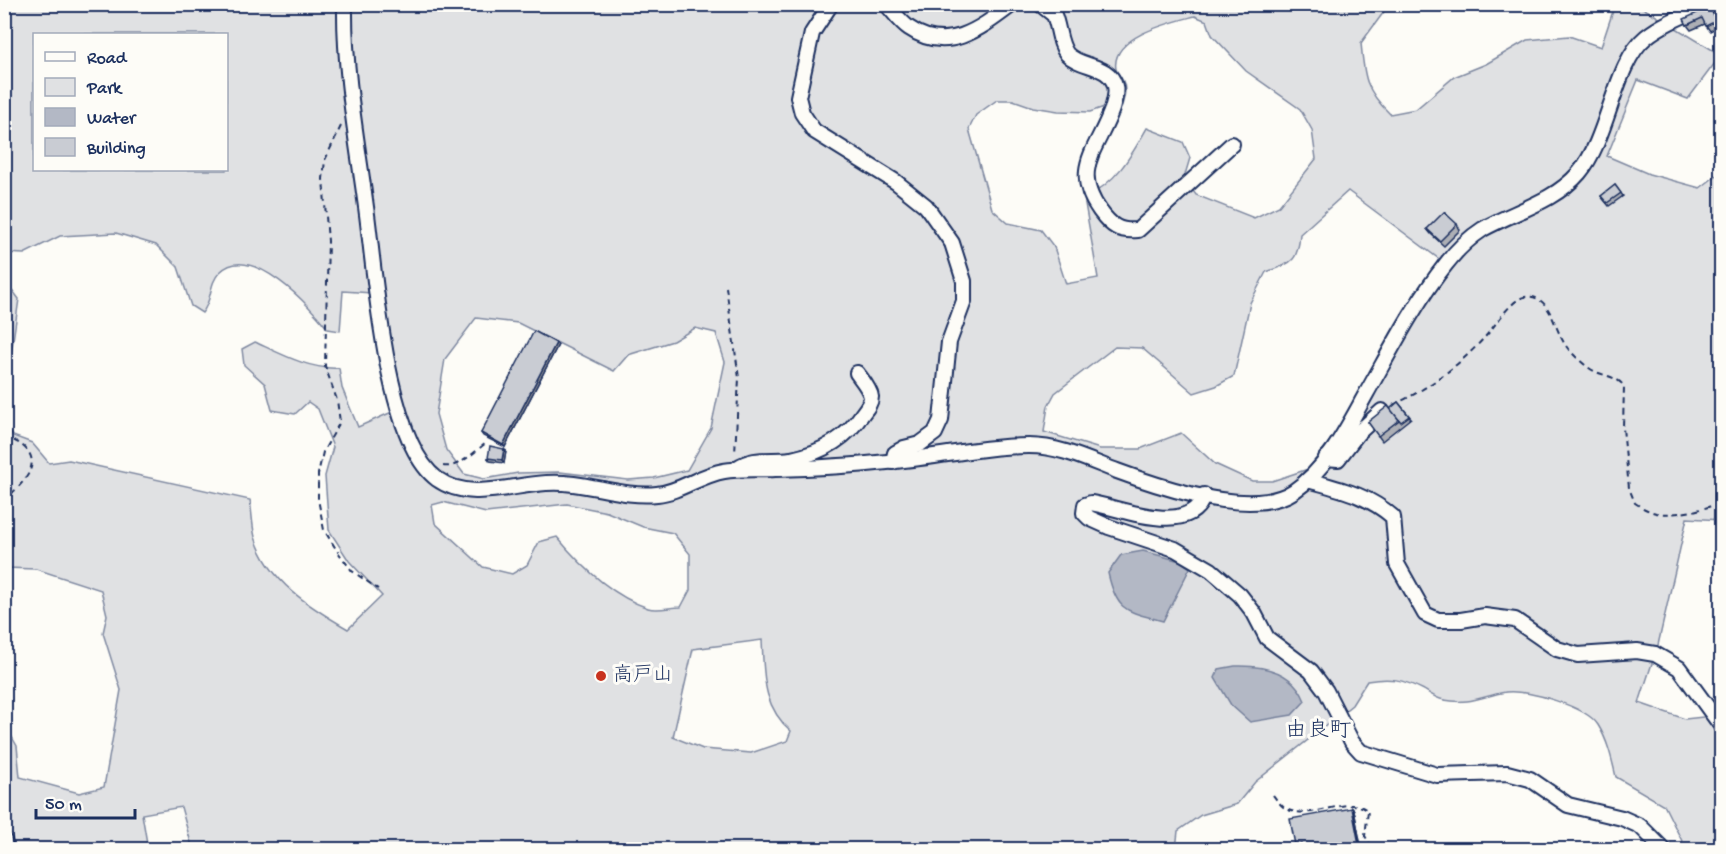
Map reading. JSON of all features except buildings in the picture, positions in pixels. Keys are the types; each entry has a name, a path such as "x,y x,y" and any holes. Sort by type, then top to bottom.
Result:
{"street":[{"path":"345,4 352,105 381,339 402,415 425,468 441,482 458,489 479,491 542,483 571,482 650,495 669,493 691,481 733,471 893,462 1031,446 1058,449 1159,484 1239,502 1272,501 1289,495 1308,480 1343,435 1416,304 1448,261 1465,242 1483,229 1539,203 1576,177 1587,162 1598,139 1629,57 1642,40 1667,24 1710,4"},
{"path":"831,4 812,33 798,97 802,113 814,131 897,182 926,206 952,243 964,281 964,301 949,342 941,420 935,433 920,444 895,453 893,462"},
{"path":"886,4 907,26 924,37 942,40 962,38 982,27 1013,4"},
{"path":"1040,4 1054,15 1062,46 1069,55 1111,77 1116,87 1110,115 1092,151 1085,183 1091,198 1110,224 1123,231 1138,230 1232,144"},
{"path":"733,471 745,462 791,459 837,442 871,402 871,394 857,373"},
{"path":"1326,458 1338,459 1358,433 1388,407"},
{"path":"1308,480 1353,492 1378,504 1393,517 1397,564 1425,614 1438,620 1500,616 1515,620 1557,649 1578,655 1637,651 1655,654 1678,668 1722,727"},
{"path":"1204,495 1201,505 1188,516 1141,514 1091,503 1085,505 1084,513 1109,528 1175,549 1211,570 1240,595 1254,613 1267,638 1311,671 1326,691 1352,742 1361,752 1437,775 1507,773 1530,779 1568,805 1622,818 1640,826 1664,849"},
{"path":"4,840 6,849"}],"path":[{"path":"352,105 325,160 323,179 328,241 325,366 337,400 340,422 323,452 318,474 318,499 324,530 338,552 352,571 378,589"},
{"path":"726,287 739,378 733,471"},
{"path":"1388,407 1451,370 1484,338 1511,305 1521,298 1532,296 1541,300 1547,308 1557,334 1568,350 1595,371 1620,381 1624,386 1623,428 1629,488 1635,503 1655,513 1670,514 1705,508 1722,500"},
{"path":"4,436 17,441 27,451 32,463 31,474 4,500"},
{"path":"439,464 450,467 458,464 486,443"},
{"path":"1273,795 1285,809 1309,814 1352,803 1362,805 1368,811 1365,836 1374,849"}],"green space":[{"path":"5,5 1389,5 1361,43 1367,82 1375,97 1390,114 1416,109 1454,77 1486,64 1527,40 1569,36 1601,47 1615,5 1638,5 1721,55 1688,99 1638,80 1607,156 1649,174 1700,188 1721,172 1721,520 1687,518 1658,645 1639,703 1685,719 1721,715 1721,849 1686,849 1664,805 1616,777 1609,751 1598,725 1582,712 1528,693 1506,692 1469,701 1444,700 1409,683 1383,679 1367,681 1352,705 1255,782 1237,804 1201,815 1178,831 1176,849 193,850 181,807 142,814 148,849 5,849 5,725 17,746 20,777 79,793 104,787 121,690 103,633 107,615 101,590 36,569 5,568 4,423 13,436 32,443 49,463 69,460 250,500 255,537 270,567 292,592 319,612 348,629 382,596 349,561 329,530 325,476 333,447 318,409 308,402 295,414 272,410 265,384 244,365 242,349 255,342 307,364 339,368 342,388 358,427 392,412 378,350 372,293 343,291 340,331 328,329 295,293 263,271 248,265 233,265 220,272 202,313 191,306 178,267 156,245 116,233 60,236 24,254 5,253","holes":["1195,16 1207,21 1212,35 1246,71 1300,109 1312,130 1316,159 1279,206 1254,218 1196,195 1184,178 1190,158 1183,142 1147,128 1114,177 1084,198 1098,278 1066,284 1054,247 1041,230 1008,223 992,209 969,129 976,115 997,100 1013,100 1033,107 1058,111 1090,112 1107,106 1121,108 1125,87 1116,69 1117,57 1123,48 1145,32","1348,191 1439,259 1339,429 1308,469 1272,481 1252,481 1215,464 1181,433 1140,449 1100,449 1044,432 1048,406 1055,393 1115,347 1142,348 1194,393 1216,386 1234,376 1250,303 1266,272 1287,264 1295,256 1300,234","476,318 518,323 614,371 628,355 673,341 695,328 716,333 725,362 711,428 687,470 654,478 628,480 560,472 518,473 484,479 464,474 446,450 436,414 445,359","443,502 486,513 567,504 607,512 643,527 673,533 690,554 690,590 681,607 652,609 635,603 598,579 557,537 539,542 527,565 512,574 483,567 435,523 432,505","762,640 766,689 775,711 791,731 787,741 751,753 703,749 673,737 693,649"]},
{"path":"13,291 19,299 5,396 5,292"}],"water":[{"path":"1143,551 1180,561 1190,568 1163,621 1125,608 1115,596 1111,586 1108,573 1121,555"},
{"path":"1235,666 1257,667 1277,672 1294,683 1305,701 1292,715 1250,722 1231,705 1215,678 1219,669"}],"place":[{"name":"高戸山","path":"601,676"}],"district":[{"name":"由良町","path":"1318,732"}]}
